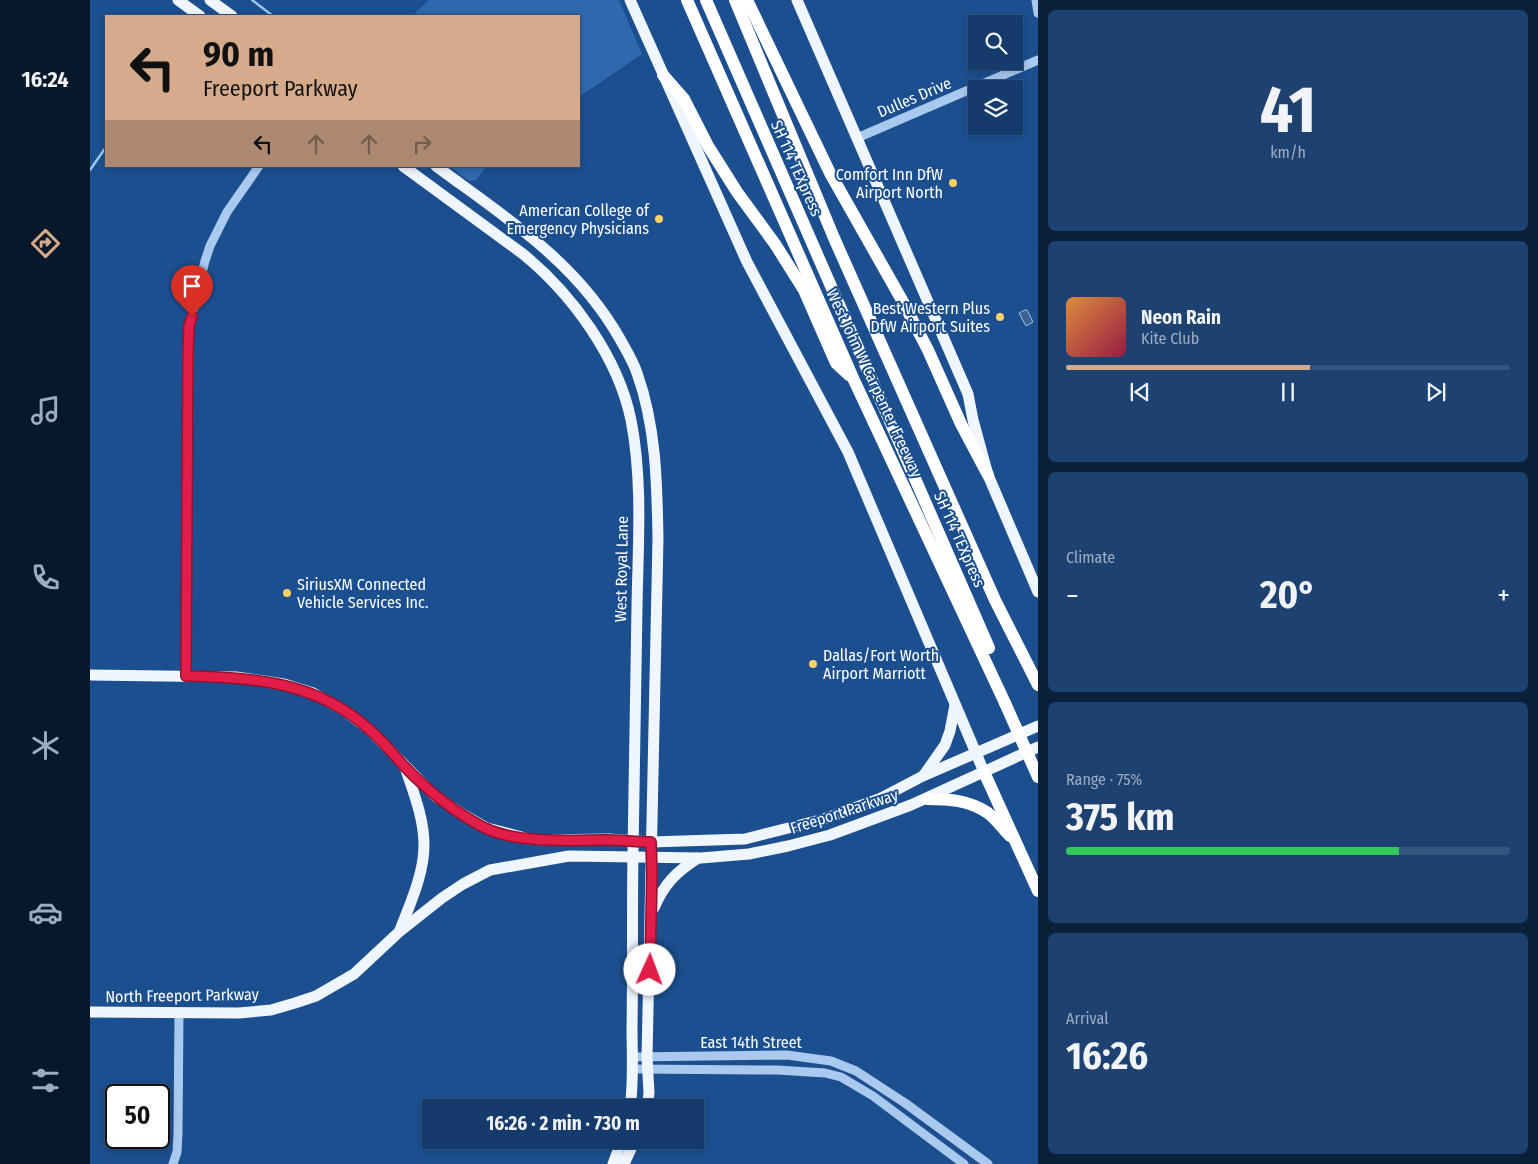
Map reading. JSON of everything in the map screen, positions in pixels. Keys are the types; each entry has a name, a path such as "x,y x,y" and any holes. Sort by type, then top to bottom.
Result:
{"highway":[{"name":"West John W Carpenter Freeway","path":"687,0 853,378 1008,702 1038,778"},
{"name":"SH 114 TEXpress","path":"706,0 1008,702 1038,762"},
{"name":"West John W Carpenter Freeway","path":"735,0 850,273 995,600 1038,685"},
{"path":"747,0 830,173 903,302 928,350 961,424 988,475"},
{"path":"663,75 684,99 708,146 804,290 836,363 853,378"},
{"path":"984,772 1038,891"},
{"path":"927,799 952,800 970,804 989,813 1017,843"}],"main road":[{"path":"178,0 199,15"},
{"path":"210,0 231,15"},
{"path":"630,0 747,262 848,452 984,772"},
{"path":"797,0 968,394 988,475 1038,592"},
{"name":"West Royal Lane","path":"404,167 537,266 572,303 607,356 622,389 631,419 637,486 638,564 630,1099"},
{"path":"437,167 535,239 584,287 609,320 624,347 636,372 646,406 654,446 658,505 647,1063 649,1099"},
{"path":"461,209 472,193"},
{"path":"607,356 624,347"},
{"path":"638,564 657,566"},
{"path":"90,676 186,676"},
{"name":"Freeport Parkway","path":"186,676 254,679 284,684 313,694 345,711 369,728 435,796 487,828 543,840 651,842 745,839 834,815 879,799 923,776 1038,726"},
{"path":"923,776 945,745 955,705"},
{"name":"Freeport Parkway","path":"399,932 442,898 463,884 490,870 569,856 698,858 748,854 788,846 840,831 927,799 1038,747"},
{"path":"399,932 418,879 424,845 420,811 404,766"},
{"path":"834,815 840,831"},
{"path":"651,916 659,896 670,879 698,858"},
{"name":"North Freeport Parkway","path":"90,1012 239,1013 271,1010 316,996 354,974 399,932"},
{"path":"613,1164 619,1149"},
{"path":"624,1164 632,1149"}],"street":[{"path":"1036,0 1038,13"},
{"name":"Dulles Drive","path":"857,138 1038,60"},
{"path":"186,676 189,326 210,246 232,204 258,167"},
{"path":"173,1164 177,1152 178,1133 179,1013"},
{"name":"East 14th Street","path":"632,1069 647,1063 787,1055 813,1057 840,1064 879,1084 988,1164"},
{"name":"East 14th Street","path":"632,1057 647,1063 798,1070 838,1076 873,1096 964,1164"}],"shaded area":[{"path":"429,0 619,0 642,54 580,96 580,15 413,15"},
{"path":"451,167 486,167 476,180 469,181"},
{"path":"1027,310 1033,322 1026,326 1019,313"}],"waterway":[{"path":"252,0 272,15"},
{"path":"90,170 105,148"}],"place":[{"name":"Comfort Inn DfW Airport North","path":"953,183"},
{"name":"American College of Emergency Physicians","path":"659,219"},
{"name":"Best Western Plus DfW Airport Suites","path":"1000,317"},
{"name":"SiriusXM Connected Vehicle Services Inc.","path":"287,593"},
{"name":"Dallas/Fort Worth Airport Marriott","path":"813,664"}],"route":[{"path":"192,316 189,326 188,354 186,676 254,679 284,684 313,694 345,711 369,728 435,796 487,828 501,833 543,840 651,842 650,970"}]}
